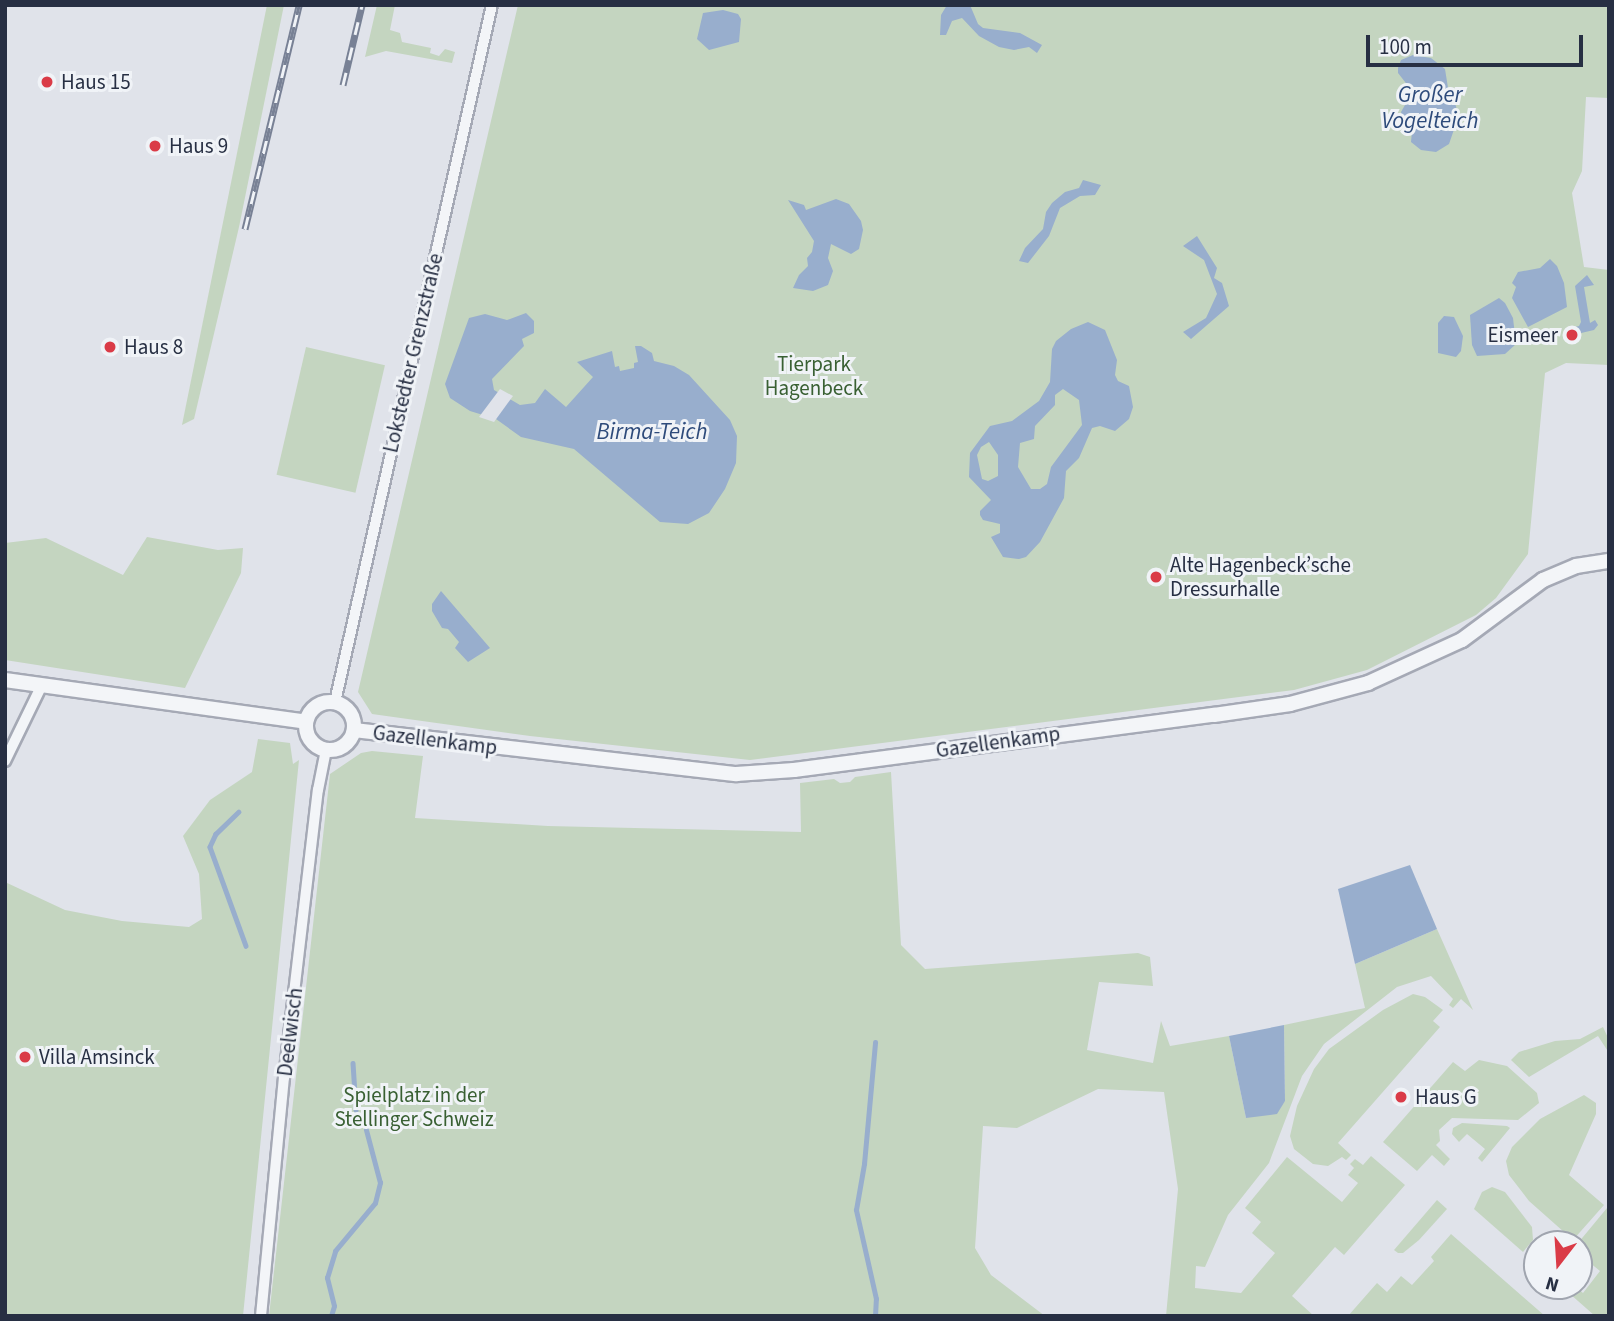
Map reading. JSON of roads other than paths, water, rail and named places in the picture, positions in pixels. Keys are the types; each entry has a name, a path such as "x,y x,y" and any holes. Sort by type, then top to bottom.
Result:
{"street":[{"name":"Lokstedter Grenzstraße","path":"335,702 492,5"},
{"name":"Gazellenkamp","path":"354,730 736,774 794,770 1245,711 1329,695 1404,668 1462,640 1543,580 1576,566 1609,561"},
{"path":"5,680 306,722"},
{"path":"5,761 41,687"},
{"path":"326,750 310,740 306,722 316,706 335,702"},
{"name":"Gazellenkamp","path":"326,750 344,746 354,730 350,712 335,702"},
{"name":"Deelwisch","path":"261,1316 284,1078 318,790 326,750"}],"water":[{"path":"947,5 970,5 978,24 983,28 1020,33 1042,45 1037,53 1029,47 1014,50 999,47 979,36 962,18 952,21 946,35 940,35 941,15"},
{"path":"723,10 738,14 741,19 739,42 709,50 697,39 703,13"},
{"name":"Großer Vogelteich","path":"1413,55 1431,58 1445,69 1449,94 1456,106 1458,118 1449,144 1436,152 1421,150 1411,142 1412,131 1402,119 1401,112 1409,98 1409,87 1398,73 1398,68 1401,60"},
{"path":"1083,180 1101,185 1095,195 1080,196 1060,208 1049,236 1028,263 1019,261 1025,248 1043,229 1046,212 1052,203 1065,192 1079,188"},
{"path":"836,199 849,204 861,221 863,230 859,249 851,254 831,244 828,258 833,271 828,285 813,291 793,288 799,275 808,266 807,258 812,252 814,241 788,200 804,205 806,210"},
{"path":"1197,236 1217,268 1214,278 1222,283 1229,306 1191,339 1183,332 1206,318 1217,294 1204,260 1183,246"},
{"path":"1550,259 1557,266 1564,283 1567,307 1528,327 1512,298 1516,287 1512,283 1518,272 1540,268"},
{"path":"1587,275 1594,285 1584,287 1590,323 1595,320 1598,325 1594,330 1564,337 1567,329 1579,326 1581,322 1575,286"},
{"path":"1499,298 1513,318 1516,344 1505,354 1477,356 1472,345 1470,315"},
{"name":"Birma-Teich","path":"526,313 534,321 534,333 522,339 524,346 492,379 494,390 520,405 535,403 545,389 566,407 593,377 577,362 612,351 615,367 619,366 620,371 634,368 634,363 638,362 635,346 641,346 652,353 654,361 674,366 689,375 730,420 737,436 736,463 725,489 709,513 688,524 660,522 574,449 521,437 496,419 470,411 450,398 445,384 469,318 485,314 507,320"},
{"path":"1444,316 1454,317 1463,336 1461,351 1456,357 1438,353 1438,323"},
{"path":"1088,322 1105,330 1117,360 1115,375 1118,381 1129,386 1133,407 1129,419 1115,431 1100,426 1092,428 1079,458 1066,471 1064,498 1040,542 1026,557 1003,557 991,537 1000,533 1000,524 983,520 980,515 980,511 991,500 969,477 970,453 990,426 1012,421 1039,401 1050,382 1052,349 1056,341 1071,329","holes":["1063,389 1079,400 1082,425 1051,467 1047,484 1040,489 1031,489 1018,467 1020,443 1034,439 1035,426 1055,405 1055,395","989,442 998,455 998,476 988,481 982,479 977,455 981,447"]},
{"path":"441,591 490,648 468,662 455,648 459,642 448,629 442,628 432,611 432,604"},
{"path":"1410,865 1437,929 1355,964 1338,889"},
{"path":"1284,1025 1285,1101 1277,1114 1246,1118 1229,1036"}],"waterway":[{"path":"239,812 216,834 210,847 246,946"},
{"path":"875,1042 864,1164 856,1210 876,1299 875,1316"},
{"path":"353,1063 356,1110"},
{"path":"331,1316 334,1306 327,1278 335,1251 375,1203 380,1183 366,1130"}],"railway":[{"path":"245,229 299,5"},
{"path":"343,85 362,5"}],"place":[{"name":"Haus 15","path":"47,82"},
{"name":"Haus 9","path":"155,146"},
{"name":"Eismeer","path":"1572,335"},
{"name":"Haus 8","path":"110,347"},
{"name":"Alte Hagenbeck’sche Dressurhalle","path":"1156,577"},
{"name":"Villa Amsinck","path":"25,1057"},
{"name":"Haus G","path":"1401,1097"}],"park label":[{"name":"Tierpark Hagenbeck","path":"814,376"},
{"name":"Spielplatz in der Stellinger Schweiz","path":"414,1107"}]}
